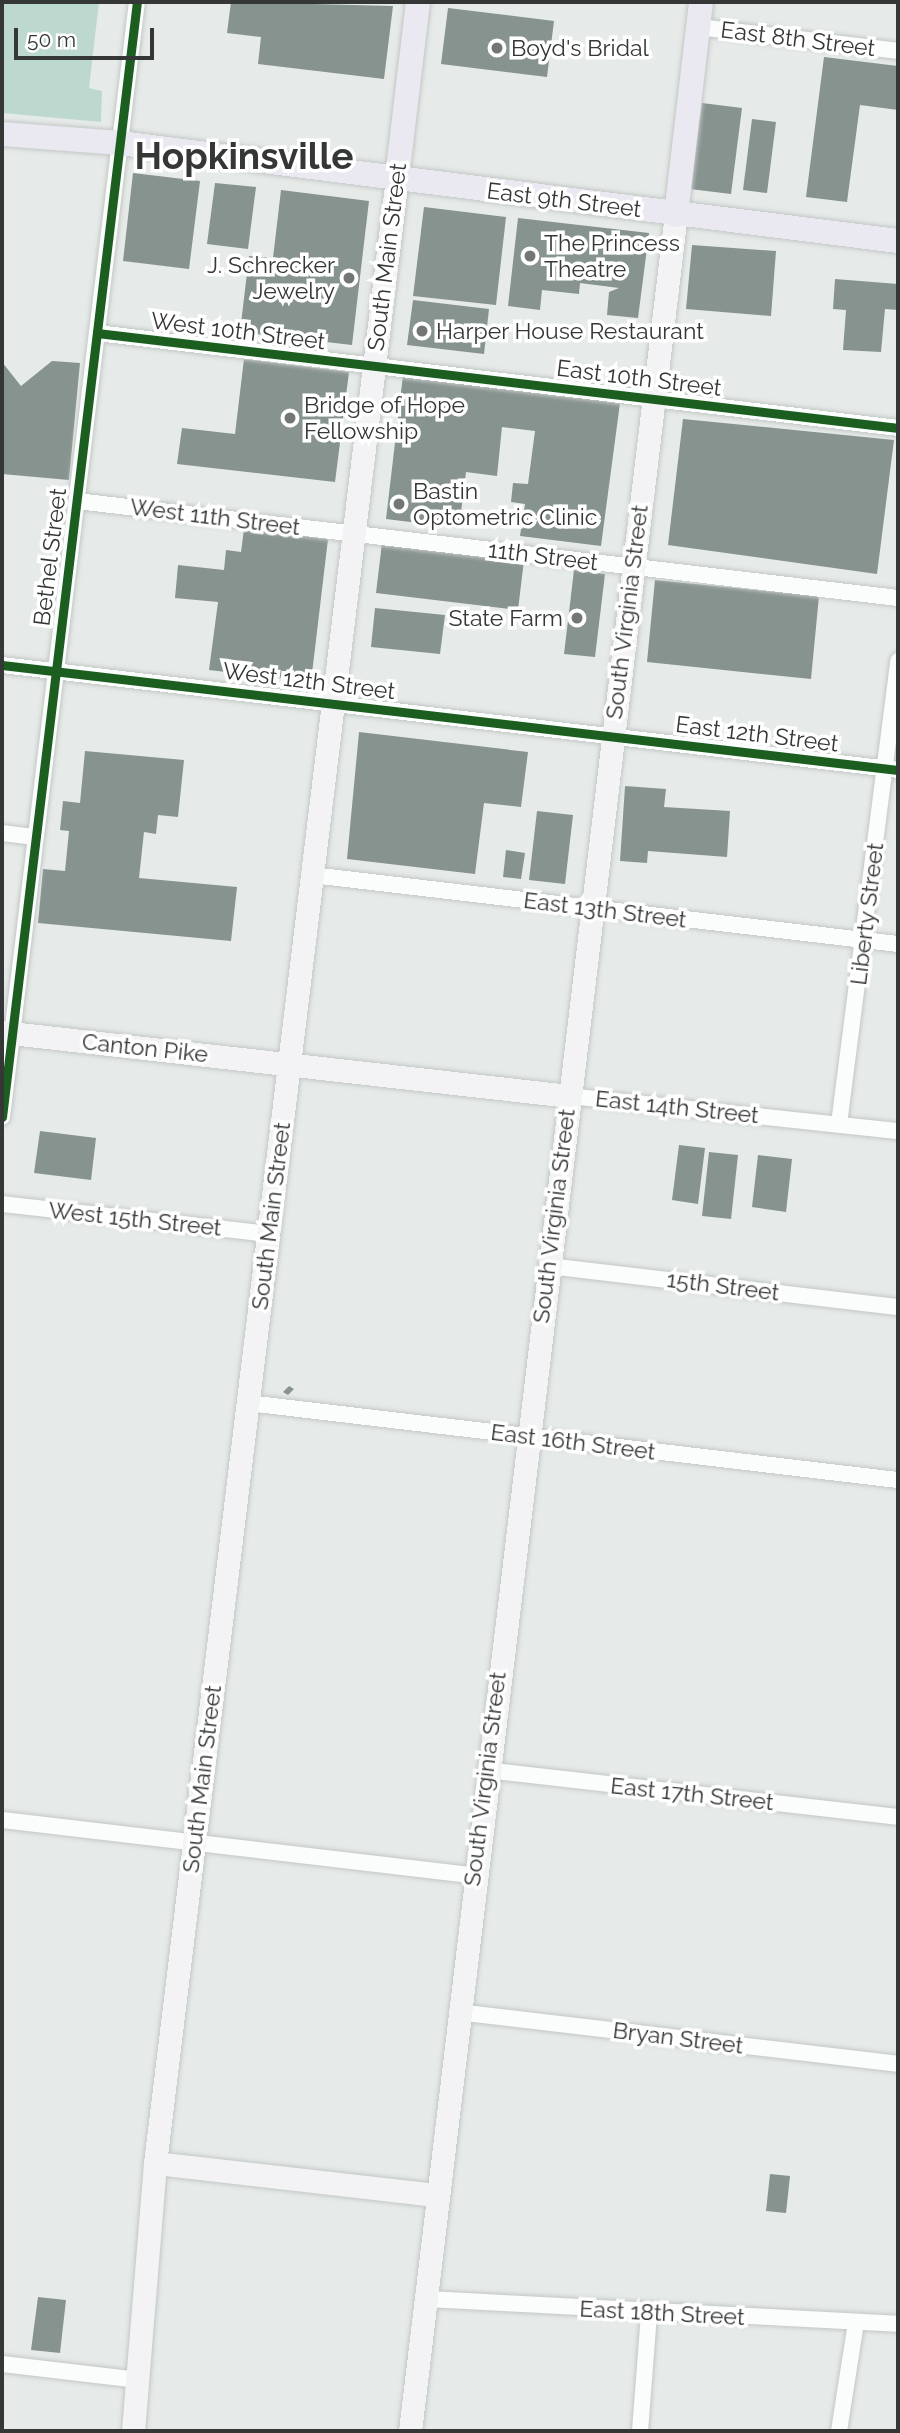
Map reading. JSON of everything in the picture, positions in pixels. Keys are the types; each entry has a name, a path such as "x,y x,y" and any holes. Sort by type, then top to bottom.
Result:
{"main road":[{"name":"South Main Street","path":"133,2431 155,2163 418,2"},
{"name":"South Virginia Street","path":"410,2431 473,1875 701,2"},
{"name":"East 9th Street","path":"2,134 120,143 898,241"},
{"name":"Canton Pike","path":"7,1033 289,1063"},
{"name":"East 14th Street","path":"289,1063 569,1096"},
{"path":"155,2163 435,2195"}],"street":[{"name":"Bethel Street","path":"2,1117 7,1033 36,837 137,2"},
{"name":"East 8th Street","path":"698,27 898,51"},
{"name":"West 10th Street","path":"97,333 374,366"},
{"name":"East 10th Street","path":"374,366 898,428"},
{"name":"West 11th Street","path":"76,501 354,534"},
{"name":"11th Street","path":"354,534 898,598"},
{"name":"Liberty Street","path":"839,1124 864,940 892,769 898,661"},
{"name":"West 12th Street","path":"2,665 612,736"},
{"name":"East 12th Street","path":"612,736 892,769"},
{"path":"2,833 36,837"},
{"name":"East 13th Street","path":"312,875 898,944"},
{"name":"East 14th Street","path":"569,1096 898,1131"},
{"name":"West 15th Street","path":"2,1204 268,1234"},
{"name":"15th Street","path":"548,1266 898,1307"},
{"name":"East 16th Street","path":"248,1404 898,1480"},
{"name":"East 17th Street","path":"486,1770 898,1817"},
{"path":"2,1820 473,1875"},
{"name":"Bryan Street","path":"457,2012 898,2064"},
{"name":"East 18th Street","path":"426,2299 649,2313 898,2324"},
{"path":"640,2431 649,2313"},
{"path":"839,2431 856,2322"},
{"path":"2,2364 139,2380"}],"green space":[{"path":"2,2 99,2 89,88 102,91 101,122 2,113"}],"building":[{"path":"231,2 393,6 384,79 258,64 261,37 227,33"},
{"path":"448,8 554,21 547,77 441,64"},
{"path":"824,57 898,66 898,110 860,105 847,202 806,197"},
{"path":"702,103 742,108 731,194 690,189"},
{"path":"752,119 776,122 767,193 743,190"},
{"path":"133,173 200,181 189,269 123,261"},
{"path":"215,183 256,187 248,249 207,244"},
{"path":"281,190 369,201 352,345 240,332 249,256 273,258"},
{"path":"424,207 506,217 496,305 413,296"},
{"path":"518,218 649,233 638,318 607,315 609,292 619,288 580,283 579,294 542,290 540,310 508,306"},
{"path":"692,245 776,251 771,316 686,309"},
{"path":"835,279 898,284 898,310 885,309 881,352 843,350 846,310 833,309"},
{"path":"413,300 489,309 484,354 407,345"},
{"path":"244,359 349,372 335,482 177,464 182,428 235,434"},
{"path":"52,361 80,363 69,480 2,474 2,362 21,386"},
{"path":"403,375 620,403 601,546 520,536 525,504 511,502 513,483 528,484 535,431 502,427 497,476 466,472 459,528 386,519"},
{"path":"683,419 894,440 877,574 668,545"},
{"path":"244,529 328,539 311,682 209,670 218,602 175,598 178,565 224,570 226,550 241,552"},
{"path":"382,543 524,560 518,610 376,593"},
{"path":"574,570 605,574 595,657 564,654"},
{"path":"655,580 819,596 811,679 647,662"},
{"path":"375,608 445,615 440,654 371,647"},
{"path":"359,732 528,752 521,807 484,803 475,874 347,859"},
{"path":"85,751 184,760 178,817 158,815 156,834 144,832 139,878 237,887 231,941 38,923 43,869 65,871 69,831 60,830 63,801 80,803"},
{"path":"625,786 666,789 664,807 730,811 727,857 648,851 647,863 620,861"},
{"path":"537,811 573,815 565,884 529,880"},
{"path":"506,850 525,853 521,879 503,877"},
{"path":"40,1131 96,1138 91,1180 34,1173"},
{"path":"679,1145 705,1148 698,1204 672,1200"},
{"path":"709,1152 738,1155 731,1219 702,1216"},
{"path":"758,1155 792,1159 786,1212 752,1207"},
{"path":"289,1386 294,1389 288,1395 283,1392"},
{"path":"770,2174 790,2176 786,2213 766,2211"},
{"path":"38,2297 66,2300 60,2353 31,2350"}],"cycle path":[{"path":"2,1117 137,2"},
{"path":"97,333 898,428"},
{"path":"2,665 898,770"}],"place":[{"name":"Boyd's Bridal","path":"497,48"},
{"name":"The Princess Theatre","path":"530,256"},
{"name":"J. Schrecker Jewelry","path":"349,278"},
{"name":"Harper House Restaurant","path":"422,331"},
{"name":"Bridge of Hope Fellowship","path":"290,418"},
{"name":"Bastin Optometric Clinic","path":"399,504"},
{"name":"State Farm","path":"577,618"}],"district":[{"name":"Hopkinsville","path":"244,156"}]}
